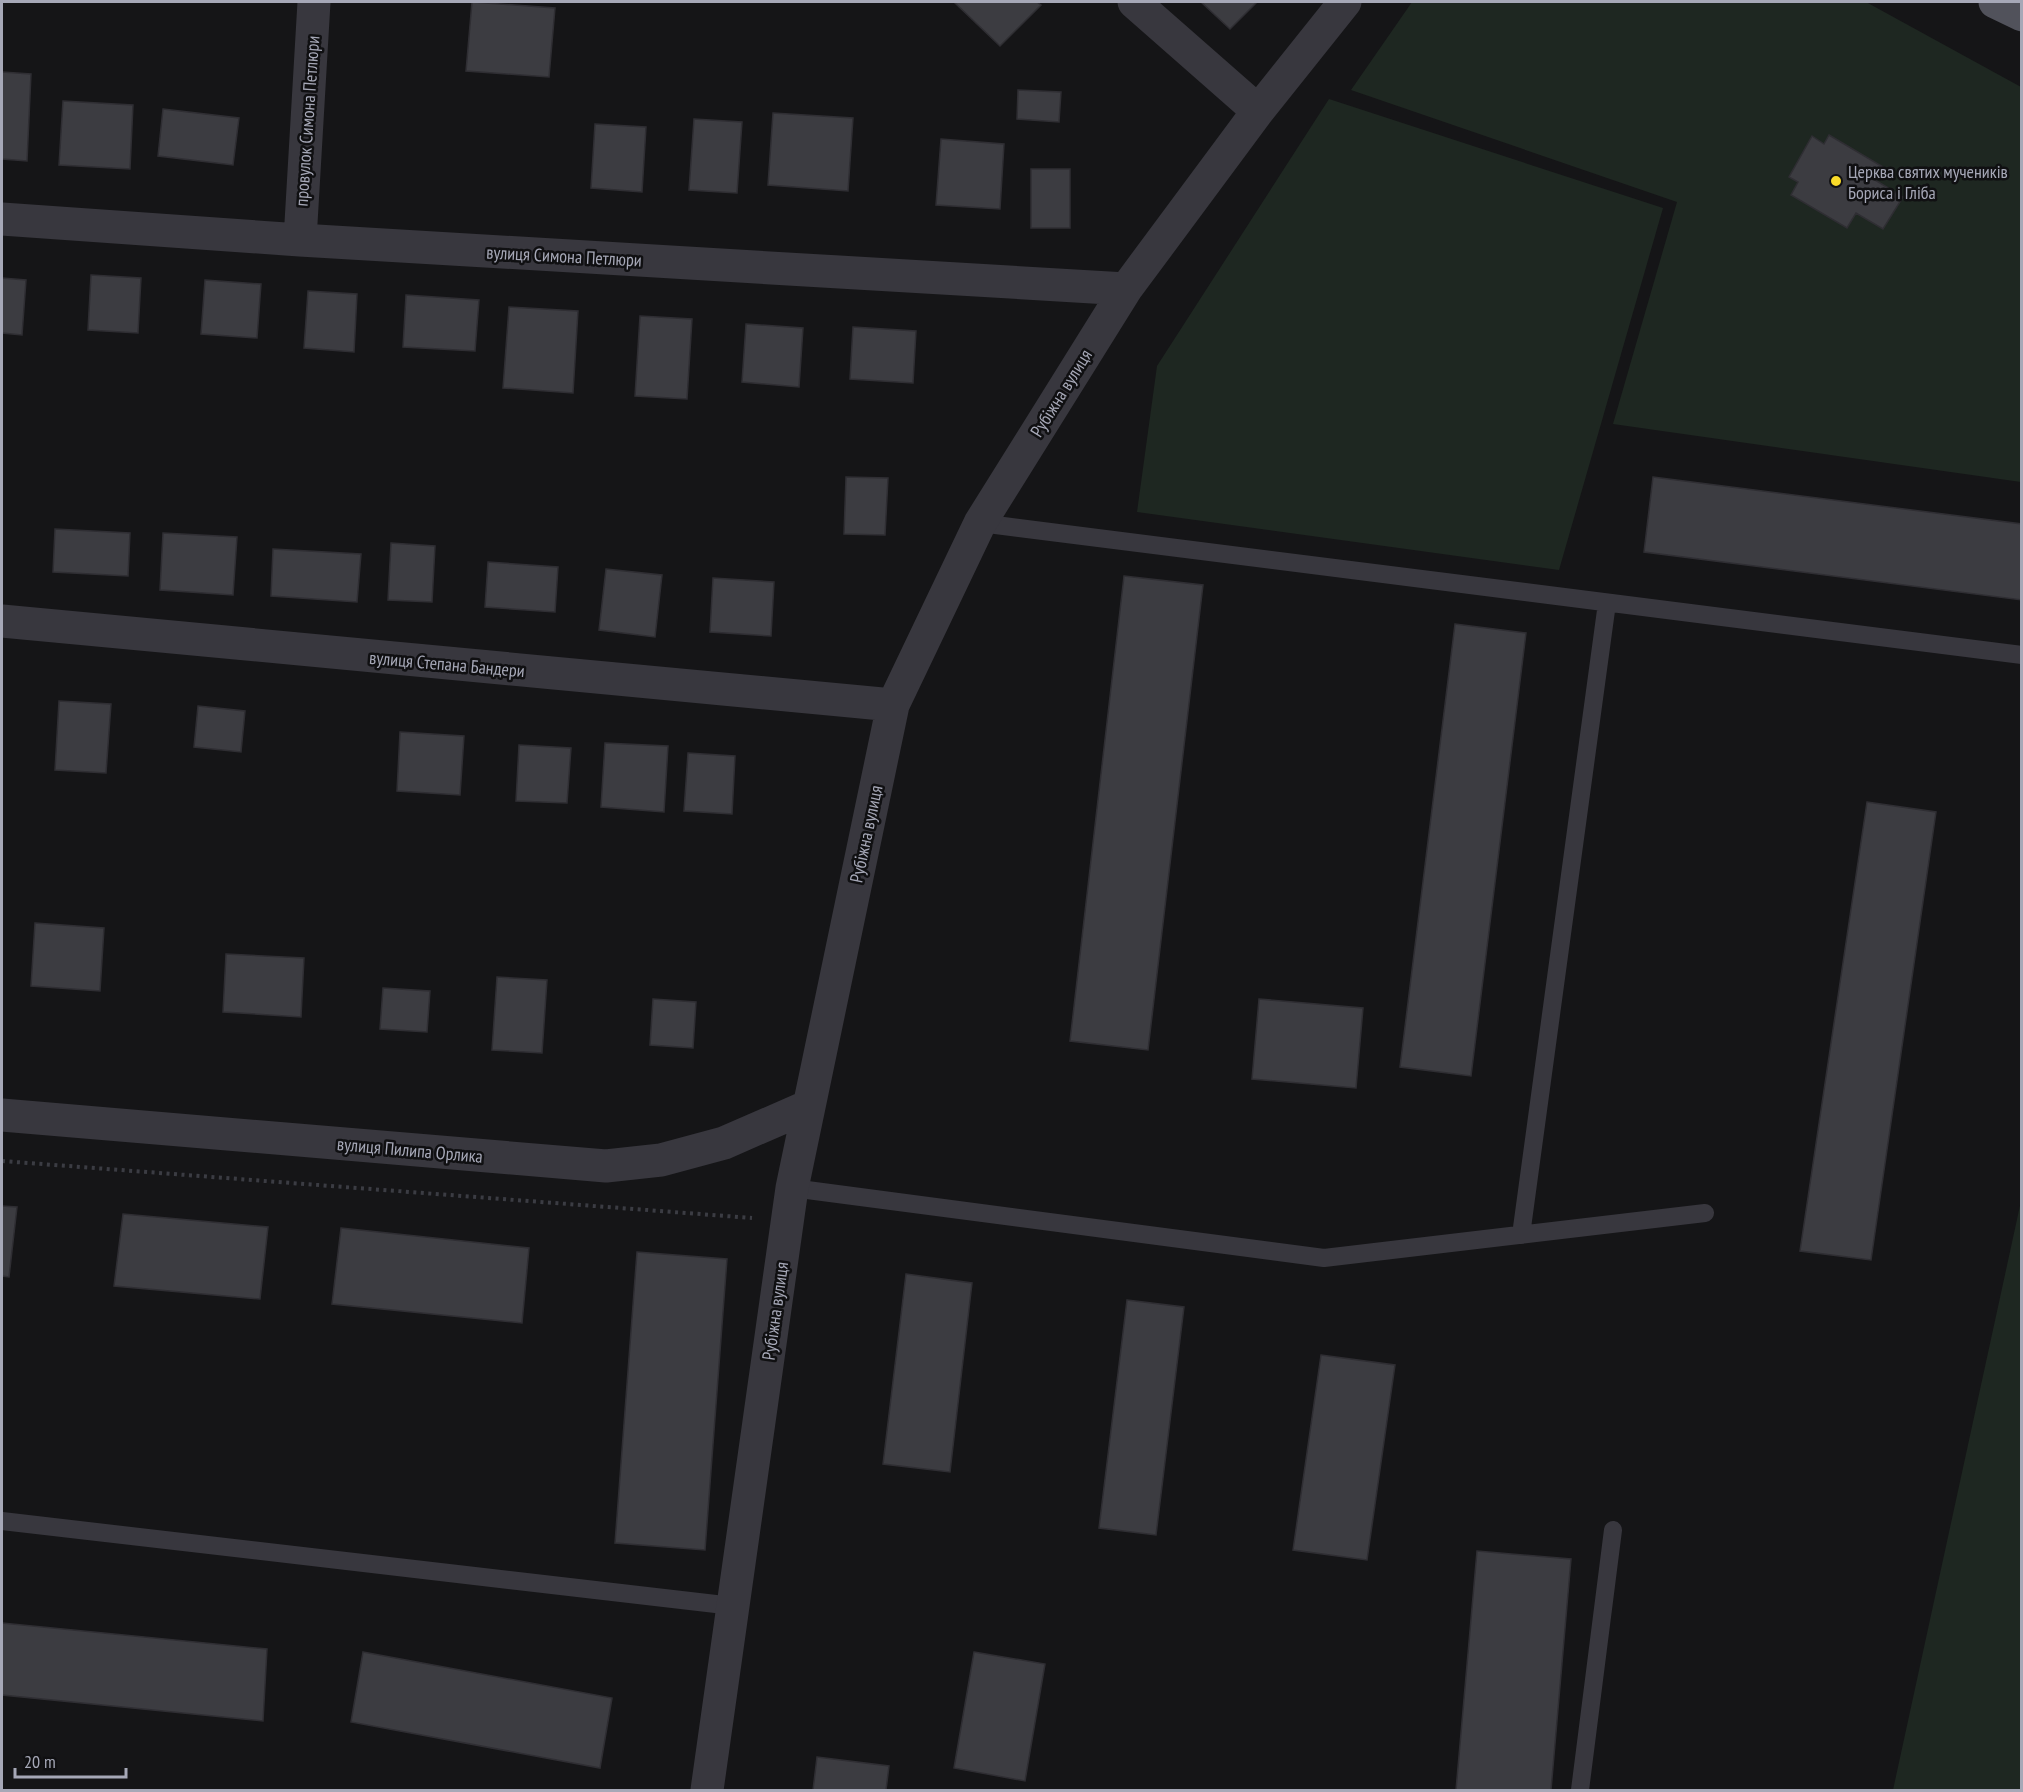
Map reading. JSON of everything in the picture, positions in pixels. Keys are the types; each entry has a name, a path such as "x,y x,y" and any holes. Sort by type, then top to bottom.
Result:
{"main road":[{"path":"1995,2 2022,15"}],"street":[{"name":"провулок Симона Петлюри","path":"300,240 314,2"},
{"path":"1134,2 1258,111"},
{"name":"Рубіжна вулиця","path":"707,1791 792,1188 893,705 980,523 1126,289 1258,111 1345,2"},
{"name":"вулиця Симона Петлюри","path":"2,219 300,240 1126,289"},
{"name":"вулиця Степана Бандери","path":"2,621 893,705"},
{"name":"вулиця Пилипа Орлика","path":"2,1114 606,1167 662,1160 724,1143 809,1106"}],"lane":[{"path":"980,523 2022,655"},
{"path":"1521,1235 1607,603"},
{"path":"792,1188 1324,1258 1706,1213"},
{"path":"2,1521 733,1606"},
{"path":"1580,1791 1614,1530"}],"path":[{"path":"2,1161 787,1221"}],"shaded area":[{"path":"1412,2 1866,2 2021,87 2021,482 1613,424 1677,202 1351,90"},
{"path":"1329,99 1663,208 1559,570 1137,512 1157,366"},
{"path":"2021,1201 2021,1790 1893,1790"}],"building":[{"path":"472,2 555,8 549,77 466,71"},
{"path":"954,2 1037,2 1041,5 1000,46"},
{"path":"1201,2 1257,2 1230,29"},
{"path":"2,72 31,74 27,161 2,159"},
{"path":"1018,90 1061,92 1059,122 1017,119"},
{"path":"63,101 133,105 130,169 59,165"},
{"path":"163,109 239,118 233,165 158,156"},
{"path":"773,113 853,118 848,191 768,185"},
{"path":"694,119 742,122 737,193 689,190"},
{"path":"595,124 646,127 642,192 591,188"},
{"name":"Церква святих мучеників Бориса і Гліба","path":"1829,135 1883,167 1875,180 1903,197 1883,229 1856,213 1847,228 1791,195 1798,182 1789,177 1812,136 1824,144"},
{"path":"941,139 1004,144 1000,209 936,205"},
{"path":"1031,169 1070,169 1070,228 1031,228"},
{"path":"91,275 141,278 138,333 88,330"},
{"path":"2,278 26,280 22,335 2,333"},
{"path":"205,280 261,284 257,338 201,334"},
{"path":"308,291 357,294 354,352 304,348"},
{"path":"406,295 479,300 475,351 403,347"},
{"path":"509,307 578,311 573,393 503,388"},
{"path":"640,316 692,319 687,399 635,396"},
{"path":"746,324 803,328 799,387 742,382"},
{"path":"853,327 916,331 913,383 850,379"},
{"path":"846,477 888,478 885,535 844,534"},
{"path":"1653,477 2022,524 2022,600 1644,552"},
{"path":"55,529 130,533 128,576 53,572"},
{"path":"163,533 237,537 233,595 160,590"},
{"path":"391,543 435,546 432,602 388,600"},
{"path":"273,549 361,554 357,602 271,596"},
{"path":"488,562 558,567 555,612 485,607"},
{"path":"606,569 662,575 655,637 599,630"},
{"path":"1124,576 1203,585 1148,1050 1070,1041"},
{"path":"713,578 774,582 771,636 710,632"},
{"path":"1455,624 1526,633 1471,1076 1400,1067"},
{"path":"59,701 111,704 106,773 55,770"},
{"path":"198,706 245,711 241,752 194,747"},
{"path":"400,732 464,736 460,795 397,791"},
{"path":"605,743 668,746 664,812 601,807"},
{"path":"519,745 571,748 567,803 516,801"},
{"path":"688,753 735,756 732,814 684,811"},
{"path":"1867,802 1936,812 1871,1260 1800,1251"},
{"path":"35,923 104,928 100,991 31,986"},
{"path":"226,954 304,958 301,1017 223,1012"},
{"path":"497,977 547,980 542,1053 492,1050"},
{"path":"383,988 430,991 427,1032 380,1029"},
{"path":"653,999 696,1002 693,1048 650,1045"},
{"path":"1259,999 1363,1008 1356,1088 1252,1079"},
{"path":"2,1206 17,1207 9,1277 2,1276"},
{"path":"123,1214 268,1227 260,1299 114,1286"},
{"path":"341,1228 529,1248 522,1323 332,1304"},
{"path":"637,1252 727,1259 705,1550 615,1543"},
{"path":"906,1274 972,1283 950,1472 883,1464"},
{"path":"1127,1300 1184,1307 1156,1535 1099,1528"},
{"path":"1321,1355 1395,1365 1367,1560 1293,1550"},
{"path":"1477,1551 1571,1559 1551,1790 1456,1790"},
{"path":"2,1623 267,1649 263,1721 2,1695"},
{"path":"363,1652 612,1698 600,1768 351,1722"},
{"path":"974,1652 1045,1664 1025,1781 954,1768"},
{"path":"817,1757 889,1766 886,1790 813,1790"}],"place":[{"name":"Церква святих мучеників Бориса і Гліба","path":"1836,181"}]}
